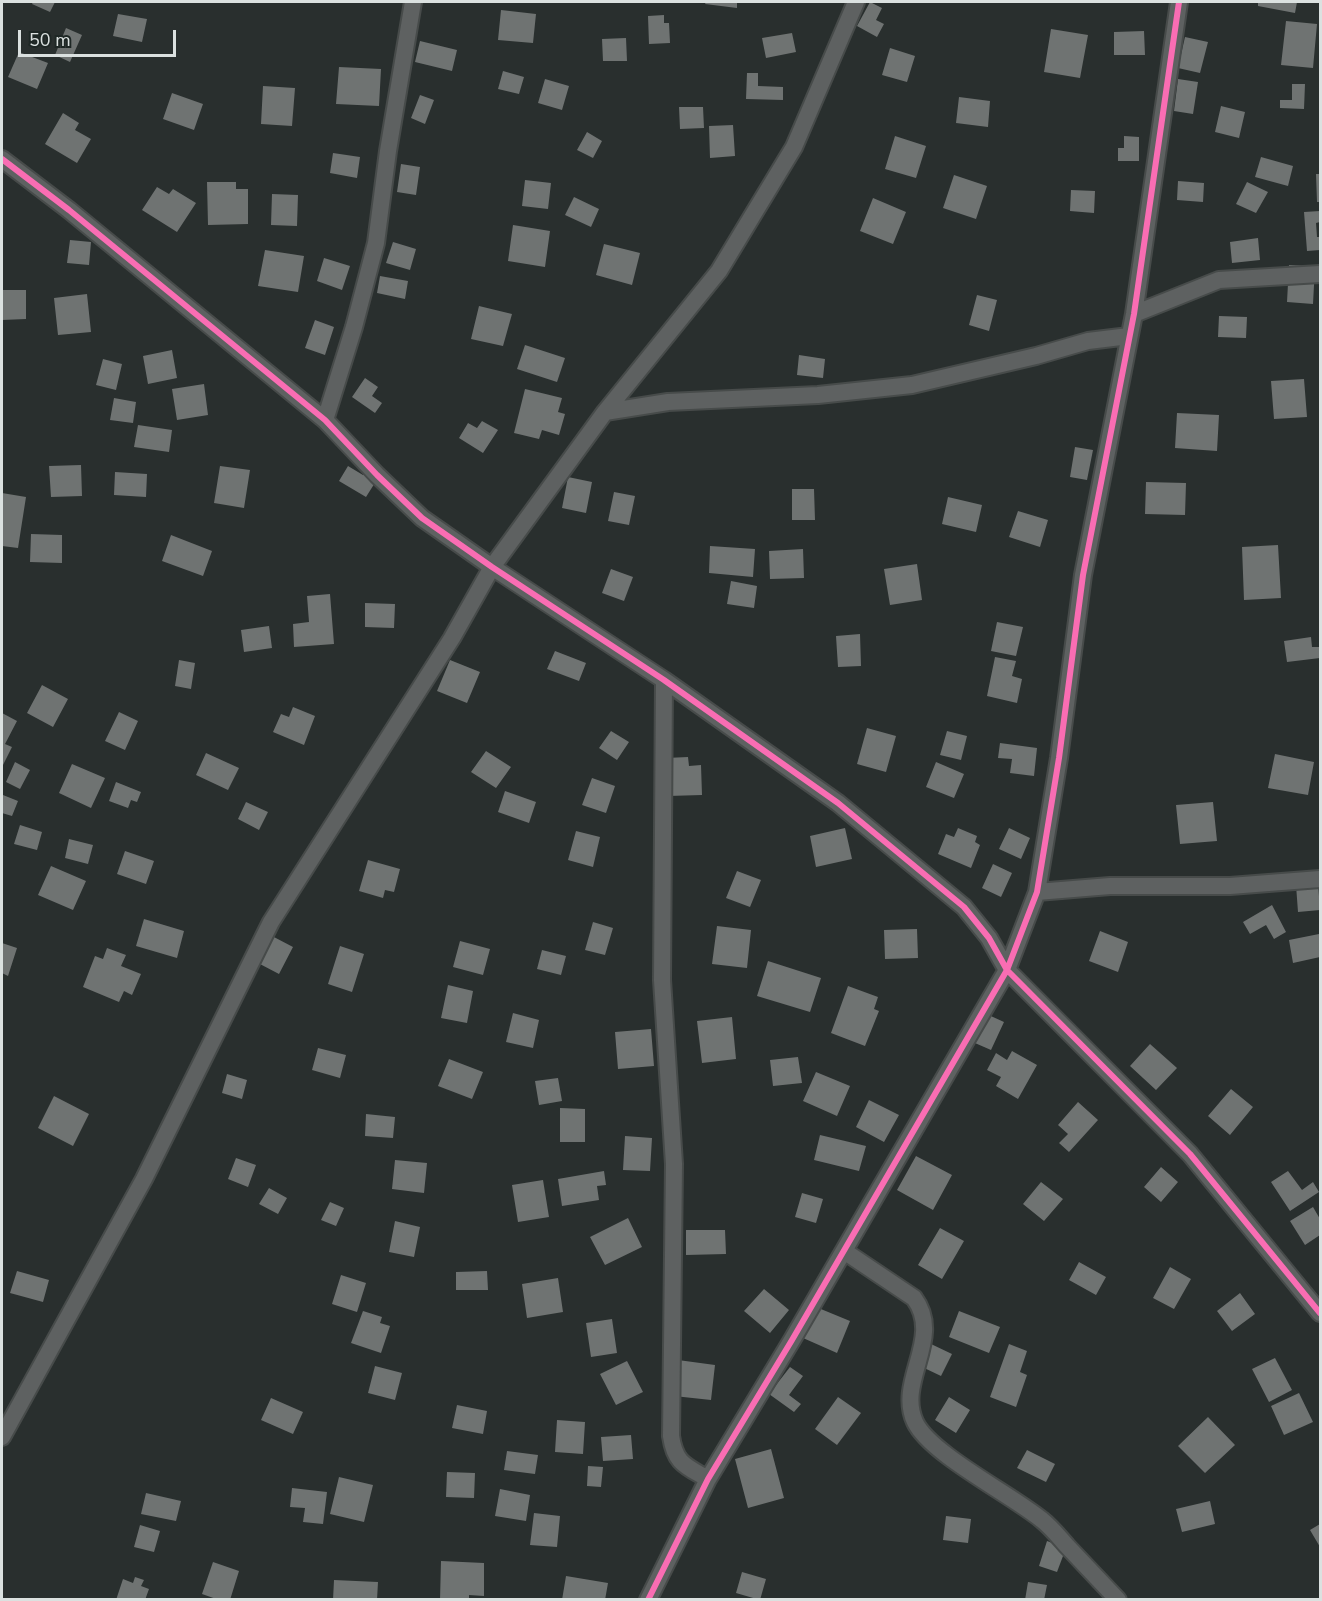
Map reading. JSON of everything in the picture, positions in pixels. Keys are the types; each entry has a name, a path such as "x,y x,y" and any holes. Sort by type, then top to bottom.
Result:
{"street":[{"path":"325,420 354,327 376,243 387,151 413,2"},
{"path":"2,1437 144,1179 271,922 452,638 492,567 604,412 719,271 794,147 856,2"},
{"path":"648,1599 708,1479 1007,970 1037,892 1059,758 1083,575 1134,314 1179,2"},
{"path":"2,159 69,210 325,420 422,518 664,680 838,803 964,907 989,938 1007,970 1190,1154 1320,1313"},
{"path":"1134,314 1219,280 1320,274"},
{"path":"604,412 668,402 818,395 912,385 1036,356 1088,341 1129,336"},
{"path":"664,680 662,980 674,1164 671,1436 673,1451 678,1460 708,1479"},
{"path":"1037,892 1110,886 1230,886 1320,879"},
{"path":"844,1251 914,1298 919,1306 923,1316 925,1338 910,1396 911,1410 925,1436 946,1454 1042,1520 1118,1599"}],"building":[{"path":"33,2 55,2 50,12 32,4"},
{"path":"706,2 737,2 737,8 705,4"},
{"path":"870,2 882,8 876,20 884,24 877,37 857,26"},
{"path":"1258,2 1297,2 1295,13 1258,6"},
{"path":"501,10 536,14 533,43 498,40"},
{"path":"118,14 147,19 142,42 113,36"},
{"path":"664,15 664,23 669,23 670,43 649,44 648,16"},
{"path":"1286,21 1317,24 1313,68 1281,65"},
{"path":"66,28 82,35 70,62 55,55"},
{"path":"1051,29 1088,35 1080,78 1044,72"},
{"path":"1144,31 1145,55 1114,55 1114,32"},
{"path":"792,33 796,52 766,58 762,38"},
{"path":"1185,37 1208,42 1200,73 1178,68"},
{"path":"626,38 627,61 603,61 602,39"},
{"path":"420,41 457,50 452,71 415,62"},
{"path":"890,48 915,56 907,82 882,75"},
{"path":"19,52 48,63 37,89 8,77"},
{"path":"339,67 381,69 379,106 336,104"},
{"path":"503,71 524,77 519,94 498,89"},
{"path":"747,73 758,73 758,86 783,87 783,100 746,99"},
{"path":"545,79 569,86 562,110 538,103"},
{"path":"1178,79 1198,82 1193,114 1174,111"},
{"path":"1292,84 1305,84 1304,109 1280,108 1280,100 1292,100"},
{"path":"263,86 295,88 292,126 261,124"},
{"path":"172,93 203,104 194,130 163,119"},
{"path":"420,95 434,100 425,124 411,118"},
{"path":"959,97 990,101 988,127 956,123"},
{"path":"1221,106 1245,112 1239,138 1215,132"},
{"path":"679,107 703,107 704,128 680,129"},
{"path":"63,113 79,123 75,130 91,139 77,163 45,144"},
{"path":"733,125 735,156 710,158 709,126"},
{"path":"587,132 602,141 593,158 577,150"},
{"path":"895,136 926,146 916,178 885,169"},
{"path":"1124,136 1139,137 1139,161 1118,161 1118,148 1124,148"},
{"path":"333,153 360,157 357,178 330,173"},
{"path":"1261,157 1293,166 1288,186 1255,177"},
{"path":"401,164 420,167 416,195 397,192"},
{"path":"1316,174 1320,174 1320,202 1317,202"},
{"path":"954,175 987,186 976,219 943,208"},
{"path":"525,180 551,183 548,209 522,206"},
{"path":"1178,181 1204,183 1203,202 1177,200"},
{"path":"207,182 236,182 236,189 248,189 248,224 208,225"},
{"path":"1247,182 1268,192 1256,213 1236,204"},
{"path":"157,187 169,194 173,189 196,203 177,232 142,210"},
{"path":"1071,190 1095,191 1094,213 1070,211"},
{"path":"272,194 298,195 297,226 271,225"},
{"path":"574,197 599,209 591,227 565,215"},
{"path":"873,198 906,212 893,244 860,231"},
{"path":"1320,211 1320,222 1316,223 1317,237 1320,237 1320,250 1307,251 1304,212"},
{"path":"513,225 550,231 545,267 508,261"},
{"path":"1258,238 1260,260 1232,263 1230,242"},
{"path":"70,240 91,242 89,265 67,263"},
{"path":"393,242 416,249 410,270 386,263"},
{"path":"604,244 640,253 632,285 596,275"},
{"path":"265,250 304,256 298,292 258,286"},
{"path":"324,258 350,266 342,290 317,281"},
{"path":"1289,265 1315,266 1313,304 1287,302"},
{"path":"380,276 408,281 405,299 377,293"},
{"path":"2,290 26,290 26,319 2,320"},
{"path":"87,294 91,332 58,335 54,298"},
{"path":"977,295 997,300 989,331 969,325"},
{"path":"479,306 512,314 503,346 471,339"},
{"path":"1219,316 1247,317 1246,338 1218,337"},
{"path":"315,320 334,327 325,355 305,348"},
{"path":"525,345 565,358 557,382 517,369"},
{"path":"172,350 177,378 148,384 143,356"},
{"path":"799,355 825,359 823,378 797,375"},
{"path":"103,359 122,364 116,390 96,385"},
{"path":"365,378 378,387 372,396 382,403 375,413 352,397"},
{"path":"1304,379 1307,417 1274,419 1271,381"},
{"path":"204,384 208,415 177,420 172,389"},
{"path":"525,389 562,398 558,412 565,414 559,435 542,430 539,439 514,433"},
{"path":"114,398 136,402 133,423 110,420"},
{"path":"1177,413 1219,415 1217,451 1175,448"},
{"path":"482,421 498,430 483,453 459,438 468,423 477,428"},
{"path":"138,425 172,430 169,452 134,447"},
{"path":"1075,447 1093,450 1087,480 1070,477"},
{"path":"81,465 82,496 51,497 49,466"},
{"path":"220,466 250,470 244,508 214,503"},
{"path":"348,466 363,475 366,470 378,478 366,497 339,481"},
{"path":"115,472 147,474 146,497 114,495"},
{"path":"568,477 592,482 586,513 562,508"},
{"path":"1146,482 1186,483 1185,515 1145,514"},
{"path":"792,489 814,489 815,520 792,520"},
{"path":"614,492 635,496 629,525 608,521"},
{"path":"2,493 26,497 18,548 2,546"},
{"path":"948,497 982,505 976,532 942,524"},
{"path":"1018,511 1048,520 1040,547 1009,537"},
{"path":"31,534 62,535 62,563 30,562"},
{"path":"171,535 212,551 203,576 162,561"},
{"path":"1278,545 1281,598 1244,600 1242,547"},
{"path":"710,546 755,549 753,577 709,573"},
{"path":"803,549 804,578 770,579 769,551"},
{"path":"917,564 922,600 890,605 884,569"},
{"path":"611,569 633,577 624,601 602,593"},
{"path":"731,581 757,586 754,608 727,604"},
{"path":"330,594 334,644 294,647 293,624 309,622 307,596"},
{"path":"365,603 395,604 394,628 365,627"},
{"path":"997,622 1023,627 1016,656 991,651"},
{"path":"269,626 272,648 244,652 241,630"},
{"path":"860,634 861,666 838,667 836,636"},
{"path":"1311,637 1312,647 1320,647 1320,658 1287,662 1284,641"},
{"path":"555,651 586,663 579,681 547,669"},
{"path":"995,657 1016,661 1012,676 1022,679 1017,703 987,696"},
{"path":"179,660 195,663 191,689 175,686"},
{"path":"450,660 480,672 467,703 437,691"},
{"path":"42,685 68,699 53,727 27,713"},
{"path":"293,707 315,716 304,745 273,732 281,714 289,717"},
{"path":"119,712 138,721 125,750 105,741"},
{"path":"2,713 17,721 5,744 12,747 2,767"},
{"path":"867,728 896,736 886,772 857,764"},
{"path":"611,731 629,742 617,760 599,748"},
{"path":"947,731 967,736 961,760 940,755"},
{"path":"1000,743 1037,748 1034,776 1010,773 1012,759 998,758"},
{"path":"486,751 511,767 496,788 471,772"},
{"path":"206,753 239,768 228,790 196,775"},
{"path":"1275,754 1314,762 1308,795 1268,788"},
{"path":"688,757 689,766 701,765 702,795 668,796 666,758"},
{"path":"15,762 30,770 20,789 6,782"},
{"path":"936,762 964,774 954,798 926,787"},
{"path":"72,764 105,778 91,808 59,793"},
{"path":"592,778 615,786 606,813 582,805"},
{"path":"116,782 141,792 137,802 131,800 128,808 109,801"},
{"path":"505,791 536,802 529,823 498,812"},
{"path":"3,795 18,801 12,816 2,813"},
{"path":"246,802 268,812 259,830 238,819"},
{"path":"1213,802 1217,841 1180,844 1176,805"},
{"path":"20,825 42,832 37,850 14,844"},
{"path":"845,828 852,859 816,867 810,836"},
{"path":"958,828 977,836 975,842 980,845 971,868 938,854 946,834 954,837"},
{"path":"1009,828 1030,838 1021,859 999,849"},
{"path":"576,831 600,837 593,867 568,860"},
{"path":"69,839 93,845 88,864 65,858"},
{"path":"125,851 154,861 146,884 117,874"},
{"path":"368,860 400,869 394,892 385,890 383,898 359,891"},
{"path":"993,864 1012,873 1001,897 982,888"},
{"path":"51,866 86,881 73,910 38,895"},
{"path":"737,871 761,880 750,907 726,898"},
{"path":"1318,882 1320,910 1298,912 1296,885"},
{"path":"1272,905 1286,932 1274,939 1266,925 1250,934 1243,922"},
{"path":"144,919 184,931 177,958 136,946"},
{"path":"593,922 613,928 605,955 585,950"},
{"path":"717,926 751,930 747,968 712,964"},
{"path":"917,929 918,958 885,959 884,930"},
{"path":"1100,931 1128,942 1118,972 1089,961"},
{"path":"1319,934 1320,957 1293,963 1289,940"},
{"path":"272,936 293,947 279,974 258,963"},
{"path":"460,941 490,949 483,975 453,967"},
{"path":"2,943 17,948 8,976 2,973"},
{"path":"340,946 364,954 352,992 328,984"},
{"path":"107,948 126,955 121,966 141,974 132,995 124,991 119,1002 83,987 95,956 103,959"},
{"path":"542,950 566,956 561,975 537,969"},
{"path":"768,961 821,978 810,1012 757,996"},
{"path":"448,985 473,991 467,1023 441,1018"},
{"path":"848,986 878,997 874,1009 879,1011 865,1046 831,1033"},
{"path":"982,1012 1004,1022 991,1050 968,1040"},
{"path":"513,1013 539,1020 533,1048 506,1042"},
{"path":"732,1017 736,1059 702,1063 697,1021"},
{"path":"651,1029 654,1066 618,1069 615,1032"},
{"path":"1150,1044 1177,1068 1156,1090 1130,1066"},
{"path":"318,1048 346,1055 340,1078 312,1070"},
{"path":"1012,1051 1037,1065 1018,1099 996,1086 1001,1077 987,1070 996,1053 1007,1060"},
{"path":"798,1057 802,1083 773,1086 770,1060"},
{"path":"449,1059 483,1072 472,1099 438,1086"},
{"path":"816,1072 850,1086 837,1116 803,1101"},
{"path":"227,1074 247,1080 242,1099 222,1093"},
{"path":"558,1078 562,1101 539,1105 535,1081"},
{"path":"1231,1089 1253,1107 1230,1135 1208,1116"},
{"path":"54,1096 89,1114 73,1146 38,1128"},
{"path":"869,1100 899,1115 884,1142 856,1127"},
{"path":"1078,1102 1098,1120 1069,1152 1059,1143 1068,1134 1058,1125"},
{"path":"560,1108 585,1109 585,1142 560,1142"},
{"path":"366,1114 395,1117 393,1138 365,1136"},
{"path":"820,1135 866,1146 859,1171 814,1160"},
{"path":"625,1136 652,1138 650,1171 623,1170"},
{"path":"916,1156 952,1175 933,1210 897,1190"},
{"path":"236,1158 256,1165 248,1187 228,1179"},
{"path":"395,1160 427,1163 424,1193 392,1189"},
{"path":"1161,1167 1178,1182 1161,1202 1144,1187"},
{"path":"604,1171 606,1185 597,1186 599,1200 562,1206 558,1179"},
{"path":"1288,1171 1302,1190 1313,1182 1319,1192 1290,1211 1271,1182"},
{"path":"543,1180 549,1217 518,1222 512,1185"},
{"path":"1041,1182 1063,1199 1044,1221 1023,1204"},
{"path":"269,1188 287,1198 278,1214 259,1204"},
{"path":"802,1193 823,1199 816,1223 795,1217"},
{"path":"330,1202 344,1208 336,1226 321,1220"},
{"path":"1313,1207 1320,1219 1320,1235 1305,1245 1290,1221"},
{"path":"628,1218 642,1247 605,1265 590,1237"},
{"path":"395,1221 420,1227 414,1257 389,1252"},
{"path":"940,1228 964,1241 942,1279 918,1265"},
{"path":"686,1230 725,1230 726,1254 686,1255"},
{"path":"1079,1262 1106,1277 1096,1295 1069,1280"},
{"path":"1170,1267 1191,1279 1174,1309 1153,1298"},
{"path":"17,1271 49,1280 43,1302 10,1293"},
{"path":"487,1271 488,1290 456,1290 456,1272"},
{"path":"341,1275 366,1283 357,1312 332,1304"},
{"path":"558,1278 563,1312 527,1318 522,1284"},
{"path":"764,1289 789,1310 770,1333 744,1311"},
{"path":"1240,1293 1255,1314 1232,1331 1217,1311"},
{"path":"816,1307 850,1321 837,1353 803,1338"},
{"path":"363,1311 382,1317 380,1323 390,1326 381,1353 351,1343"},
{"path":"959,1311 1000,1327 989,1353 949,1337"},
{"path":"612,1319 617,1353 591,1357 586,1323"},
{"path":"931,1344 952,1354 941,1376 920,1366"},
{"path":"1009,1344 1027,1351 1020,1372 1027,1375 1016,1407 990,1397"},
{"path":"1275,1358 1292,1390 1269,1402 1252,1369"},
{"path":"678,1360 715,1365 711,1400 674,1396"},
{"path":"627,1361 643,1392 616,1405 600,1374"},
{"path":"375,1366 402,1373 395,1400 368,1393"},
{"path":"790,1367 803,1376 789,1395 801,1404 794,1412 769,1394"},
{"path":"1299,1393 1313,1422 1284,1435 1271,1406"},
{"path":"838,1397 861,1413 837,1445 815,1429"},
{"path":"949,1397 970,1410 956,1433 935,1420"},
{"path":"271,1398 303,1412 293,1434 261,1420"},
{"path":"457,1405 487,1411 483,1434 452,1428"},
{"path":"1208,1417 1235,1445 1205,1473 1178,1446"},
{"path":"557,1420 585,1422 583,1454 555,1452"},
{"path":"631,1435 633,1459 603,1461 601,1437"},
{"path":"771,1449 784,1498 748,1508 735,1459"},
{"path":"1027,1450 1055,1464 1046,1482 1017,1468"},
{"path":"507,1451 538,1455 535,1474 504,1470"},
{"path":"588,1466 603,1467 601,1487 587,1486"},
{"path":"447,1472 475,1473 474,1498 446,1497"},
{"path":"339,1477 373,1485 364,1522 330,1514"},
{"path":"292,1488 327,1492 323,1524 303,1522 305,1508 290,1507"},
{"path":"500,1489 530,1495 526,1521 495,1516"},
{"path":"146,1493 181,1501 176,1521 141,1514"},
{"path":"1210,1501 1215,1524 1182,1532 1176,1509"},
{"path":"534,1513 560,1516 557,1547 530,1545"},
{"path":"946,1516 971,1519 968,1543 943,1540"},
{"path":"1320,1524 1320,1547 1310,1530"},
{"path":"140,1525 160,1531 154,1552 134,1547"},
{"path":"1047,1541 1066,1548 1057,1572 1039,1566"},
{"path":"441,1561 484,1563 484,1596 469,1595 469,1600 440,1600"},
{"path":"213,1562 239,1571 230,1600 219,1600 202,1594"},
{"path":"742,1572 766,1579 760,1600 736,1593"},
{"path":"566,1576 608,1583 605,1600 562,1600"},
{"path":"135,1577 144,1580 141,1586 149,1589 145,1600 116,1600 123,1579 133,1583"},
{"path":"334,1580 378,1582 377,1600 333,1600"},
{"path":"1028,1582 1047,1585 1044,1600 1025,1600"}],"cycle path":[{"path":"648,1600 708,1479 792,1340 1007,970 1037,892 1059,758 1083,575 1134,314 1179,2"},
{"path":"2,159 69,210 325,420 422,518 664,680 838,803 964,907 989,938 1007,970 1190,1154 1320,1313"}]}
